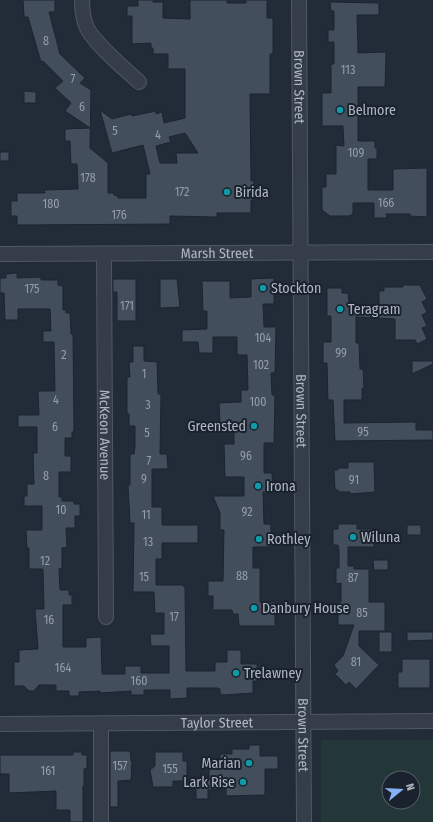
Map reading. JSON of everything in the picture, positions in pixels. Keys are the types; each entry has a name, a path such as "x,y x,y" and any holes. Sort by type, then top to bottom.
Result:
{"street":[{"path":"82,0 82,12 87,28 96,40 139,82"},
{"name":"Brown Street","path":"299,0 304,822"},
{"name":"Marsh Street","path":"0,254 300,254 433,252"},
{"name":"McKeon Avenue","path":"104,254 106,617"},
{"name":"Taylor Street","path":"0,724 433,721"},
{"path":"101,724 101,822"}],"green space":[{"path":"321,740 433,740 433,822 321,822"}],"building":[{"path":"23,0 55,0 55,12 49,12 60,54 85,78 80,83 91,90 90,148 108,163 108,193 114,193 114,195 118,196 118,198 146,198 146,174 150,174 143,145 112,153 100,110 112,119 131,114 132,116 156,111 156,114 162,112 164,123 185,118 185,69 168,69 168,54 153,54 151,43 132,44 132,16 127,16 127,6 138,6 138,0 163,2 163,18 190,19 190,0 227,0 227,3 246,3 246,0 267,0 267,18 273,18 273,54 270,54 270,94 250,94 251,181 254,181 254,200 251,200 251,213 217,213 217,217 170,216 170,224 17,225 17,216 11,216 11,201 17,201 17,193 45,193 44,190 78,189 77,164 71,164 70,141 65,141 65,129 90,128 65,111 71,103 55,88 63,81 43,61 41,62 28,17 24,17","holes":["185,133 198,153 176,153 177,163 160,163 156,146 171,142 169,137"]},
{"path":"330,2 379,3 379,15 357,15 358,53 386,52 385,87 358,87 358,141 375,141 375,148 377,148 377,159 368,159 368,190 393,190 393,169 427,168 427,217 410,216 410,214 386,214 387,218 374,218 374,203 353,203 353,214 349,216 330,216 322,210 322,187 326,187 326,174 336,174 336,145 344,146 343,126 322,126 322,93 331,93 331,64 334,64 334,42 328,42 328,30 334,30 334,11 331,11"},
{"path":"24,91 36,92 36,103 24,103"},
{"path":"0,152 9,152 9,161 0,161"},
{"path":"17,273 17,278 41,277 41,280 58,280 58,285 63,286 63,310 66,310 66,313 70,313 71,334 73,334 74,432 72,432 72,438 65,438 65,456 71,456 71,472 59,472 59,497 62,497 62,501 74,501 74,504 80,504 80,516 75,516 75,528 66,528 67,547 62,548 62,568 59,569 60,590 69,590 69,595 72,595 72,605 63,605 63,647 86,647 86,638 101,637 102,674 125,674 125,666 141,666 141,673 169,673 169,646 151,646 150,634 164,634 164,613 155,613 154,592 133,592 134,523 130,523 128,485 130,485 130,454 134,454 135,447 135,426 129,426 129,414 127,414 127,377 130,377 129,362 133,362 133,346 144,346 144,361 157,362 158,394 161,394 160,454 167,454 168,469 152,469 152,507 162,507 162,525 198,525 198,543 162,543 162,559 156,559 156,585 183,585 185,589 186,671 215,671 215,662 227,662 227,650 241,650 241,664 257,664 257,681 253,681 253,693 224,695 220,694 220,689 217,688 187,688 187,698 170,699 170,690 144,690 144,695 131,695 131,691 100,693 100,691 79,692 79,696 69,696 69,691 56,691 56,685 39,685 34,691 29,691 24,686 14,686 14,662 19,662 19,650 38,649 35,609 44,609 43,569 29,569 29,548 27,548 26,530 42,530 42,506 24,506 24,496 27,496 27,484 34,484 33,453 37,453 37,427 18,427 18,415 39,415 38,391 55,391 54,342 43,342 43,331 51,331 50,309 18,309 18,320 5,320 4,293 0,293 0,278 6,278 6,274"},
{"path":"274,278 274,304 263,304 264,327 276,327 275,373 271,373 272,395 275,395 274,443 264,443 264,473 272,473 273,492 263,492 264,524 271,524 271,547 253,547 253,568 260,568 260,602 275,602 275,626 239,626 238,614 233,614 232,610 213,610 213,596 208,596 208,581 223,581 224,530 220,530 220,513 213,496 244,496 244,477 225,477 224,444 234,444 234,422 220,423 219,403 241,402 241,390 248,390 247,355 237,355 237,337 213,337 213,353 199,353 198,342 182,342 182,330 207,329 207,311 203,311 202,281 230,281 230,298 251,297 251,279"},
{"path":"113,279 136,279 136,321 117,321 117,292 113,292"},
{"path":"160,279 177,279 180,307 160,308"},
{"path":"403,285 420,285 427,299 422,302 427,312 422,315 427,326 422,328 427,339 417,344 415,340 395,340 395,319 356,317 356,343 359,343 360,369 363,369 364,387 362,389 362,400 344,400 344,423 416,422 416,430 433,430 433,440 335,441 333,400 328,400 327,363 323,363 323,342 331,342 331,316 327,316 327,288 342,288 342,293 348,293 349,302 353,302 353,305 379,305 379,291 384,291 384,287 403,287"},
{"path":"412,361 433,361 433,364 412,374"},
{"path":"348,462 374,462 375,492 350,494 350,492 339,492 338,490 335,490 334,470 338,470 338,468 348,468"},
{"path":"338,524 357,524 357,529 373,529 374,547 348,547 348,566 354,566 354,569 369,569 369,602 385,602 385,631 359,631 359,646 379,665 356,689 349,682 346,685 335,674 338,671 334,665 343,656 354,625 338,625 338,602 341,602 341,583 336,584 336,568 339,568 339,550 338,545 333,545 333,529 338,529"},
{"path":"407,525 421,525 421,535 407,535"},
{"path":"373,560 388,560 388,570 374,570"},
{"path":"379,632 392,632 392,652 379,652"},
{"path":"407,632 433,632 433,640 407,641"},
{"path":"402,659 430,659 430,688 398,688 398,672 402,672"},
{"path":"249,745 260,745 260,756 278,756 278,769 265,769 265,795 226,796 226,789 208,790 208,799 196,799 196,780 209,780 209,764 220,764 220,754 232,754 232,749 249,749"},
{"path":"110,751 130,751 132,761 131,780 118,781 118,807 110,807"},
{"path":"73,752 82,752 82,755 87,755 87,768 84,769 83,822 70,822 70,810 56,810 56,791 9,793 9,774 0,774 0,755 73,755"},
{"path":"155,752 183,752 183,761 187,761 187,781 173,781 173,787 153,787 150,770 155,766"}],"place":[{"name":"Belmore","path":"340,110"},
{"name":"Birida","path":"227,192"},
{"name":"Stockton","path":"263,288"},
{"name":"Teragram","path":"340,309"},
{"name":"Greensted","path":"254,426"},
{"name":"Irona","path":"258,486"},
{"name":"Wiluna","path":"353,537"},
{"name":"Rothley","path":"259,539"},
{"name":"Danbury House","path":"254,608"},
{"name":"Trelawney","path":"236,673"},
{"name":"Marian","path":"249,763"},
{"name":"Lark Rise","path":"243,782"}]}
